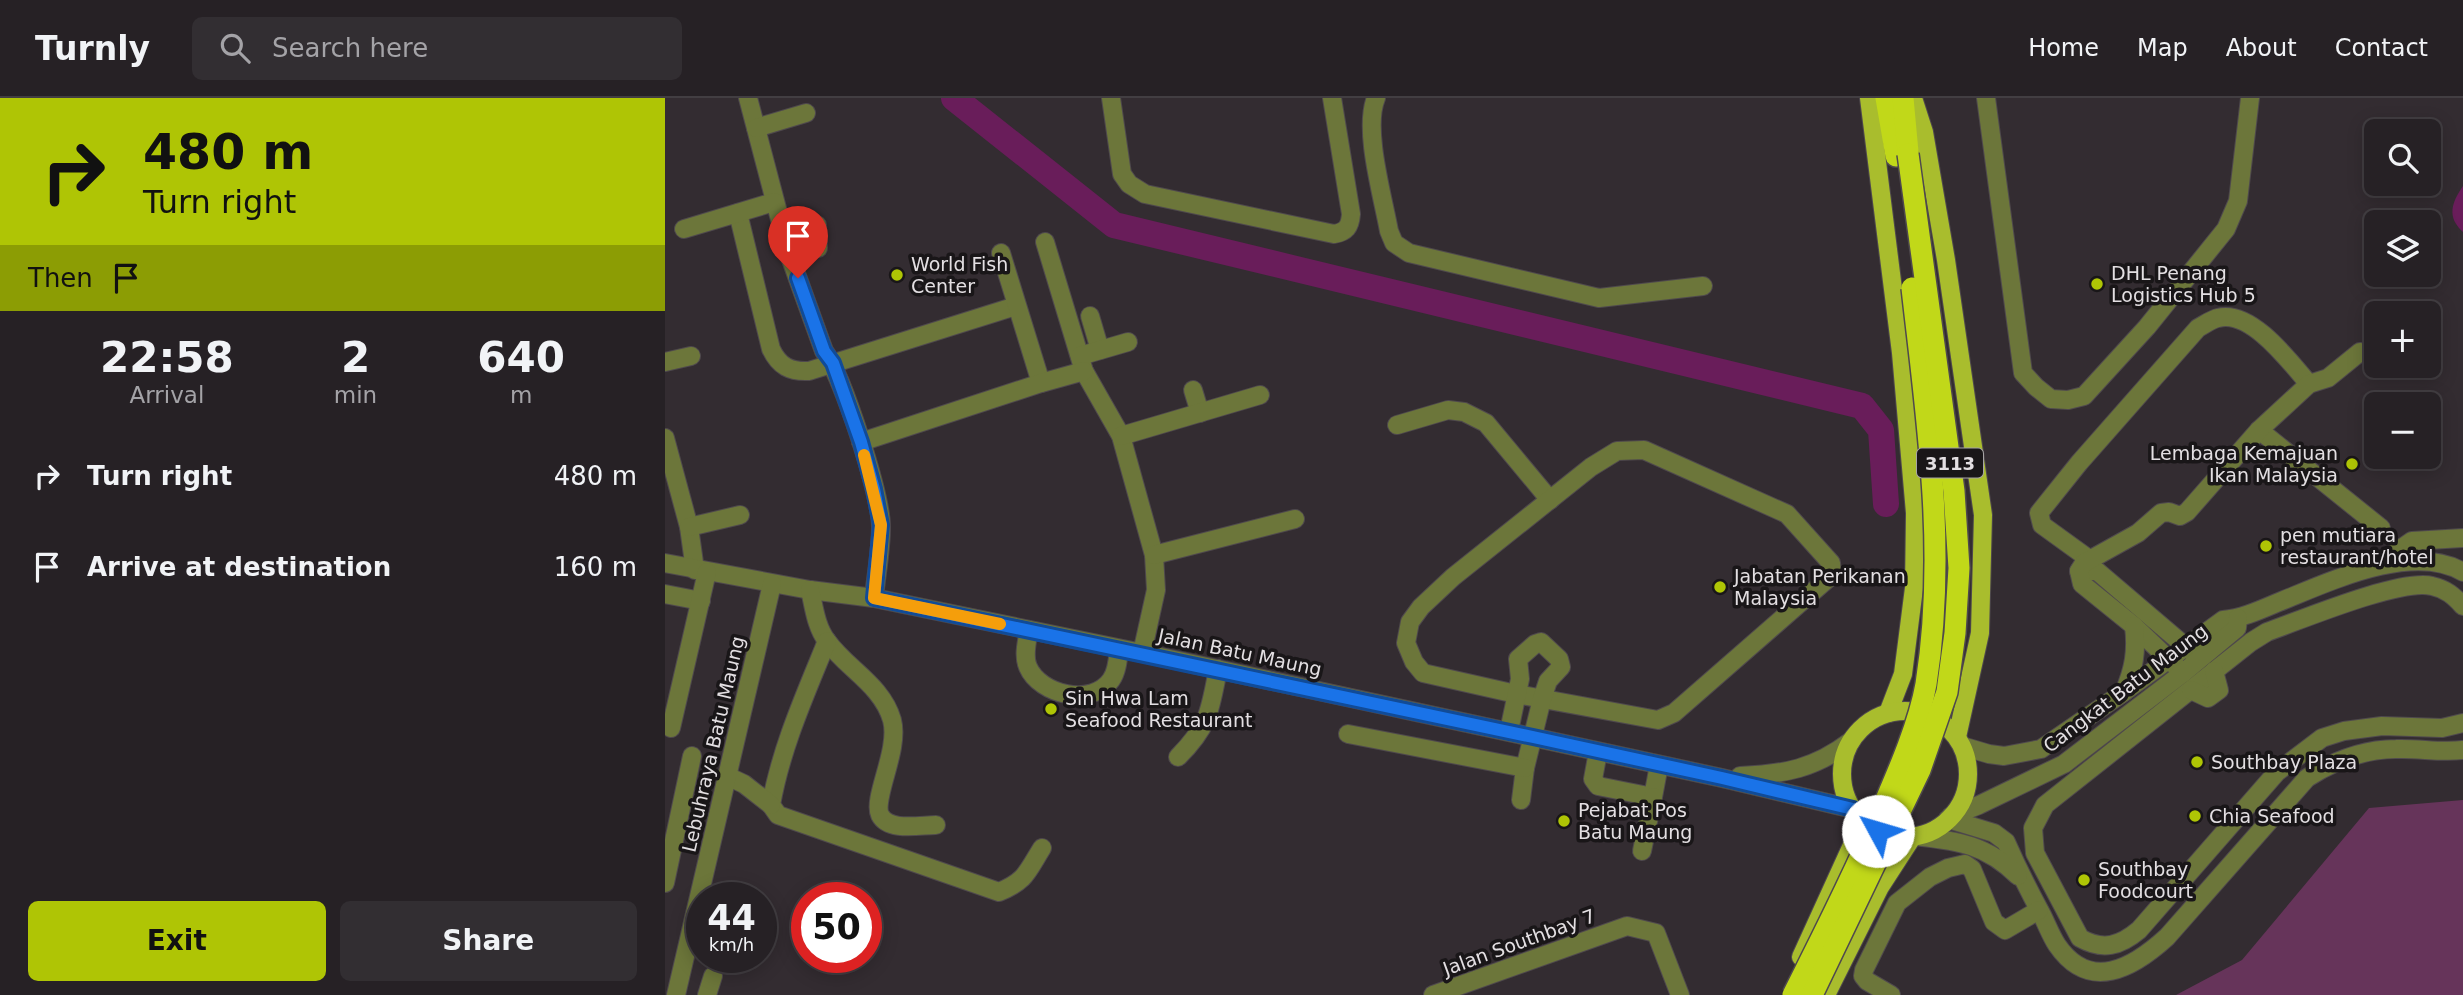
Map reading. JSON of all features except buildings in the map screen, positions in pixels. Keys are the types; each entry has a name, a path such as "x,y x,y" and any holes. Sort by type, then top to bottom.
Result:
{"highway":[{"name":"3113","path":"1886,98 1902,155"},
{"name":"3113","path":"1903,98 1902,155 1908,249 1934,495 1937,568 1926,687 1911,766"},
{"path":"1793,995 1861,857 1911,766"},
{"path":"1812,995 1911,766"}],"main road":[{"path":"1869,98 1901,353 1915,513 1914,588 1903,674 1888,713"},
{"path":"1913,98 1924,132 1946,260 1983,515 1980,632 1959,741"},
{"path":"1914,563 1928,587 1949,593 1969,581 1982,548"},
{"path":"1919,712 1947,726 1959,741 1968,765 1967,785 1961,803 1949,818 1932,830 1913,836 1895,836 1878,831 1858,815 1845,793 1842,774 1845,755 1851,741 1874,719 1888,713 1919,712"},
{"path":"1784,995 1858,815"},
{"path":"1826,995 1880,887 1913,836"}],"street":[{"path":"748,98 789,254 824,351 833,363 861,442 881,525 874,598"},
{"path":"1111,98 1122,174 1129,184 1145,194 1333,234 1344,232 1350,225 1351,214 1332,98"},
{"path":"1376,98 1371,109 1372,136 1389,232 1394,243 1409,253 1598,298 1703,286"},
{"path":"1986,98 2023,373 2051,399 2068,400 2084,396 2110,370 2226,229 2238,201 2250,98"},
{"path":"756,128 806,113"},
{"path":"684,229 774,202"},
{"path":"738,213 771,349 776,360 785,367 809,371 1016,306"},
{"path":"789,254 818,248 817,225"},
{"path":"1045,242 1082,363 1121,436 1154,555 1156,590 1142,653"},
{"path":"1001,253 1041,383"},
{"path":"1090,316 1100,350"},
{"path":"2197,673 2186,645 2097,571 2084,565 2042,525 2039,513 2079,463 2198,328 2219,317 2239,319 2257,329 2309,384"},
{"path":"861,442 1041,383 1082,363 1100,350 1128,342"},
{"path":"2084,565 2138,533 2161,513 2169,512 2180,516 2187,512 2259,430 2309,384 2328,378 2360,352"},
{"path":"665,362 691,356"},
{"path":"1193,390 1200,413"},
{"path":"1121,436 1260,395"},
{"path":"1397,425 1448,410 1464,412 1486,424 1550,500"},
{"path":"2259,430 2381,528"},
{"path":"666,448 701,571 701,601 672,690 671,728"},
{"path":"1644,450 1787,514 1831,563 1833,571 1829,578 1666,718 1649,720 1516,694 1423,673 1409,652 1407,634 1410,622 1421,607 1453,578 1591,467 1617,451 1644,450"},
{"path":"689,527 740,515"},
{"path":"1154,555 1295,519"},
{"path":"2373,568 2412,541 2463,538"},
{"name":"Cangkat Batu Maung","path":"1959,741 1989,754 2004,756 2042,749 2223,620 2238,618 2373,568 2405,562 2436,561 2463,572"},
{"name":"Jalan Batu Maung","path":"665,563 772,584 874,598 1218,669 1722,778 1858,815"},
{"path":"2084,565 2082,584 2134,626 2169,659 2197,673"},
{"name":"Lebuhraya Batu Maung","path":"676,995 673,974 727,776 772,584"},
{"path":"2463,607 2451,593 2431,585 2385,591 2267,632 2197,673 2045,805 2033,828 2035,853 2080,938 2104,947 2116,945 2139,930 2277,772 2322,738 2344,731 2382,726 2442,728 2463,723"},
{"path":"810,590 818,624 827,641 875,690 891,718 893,750 879,798 880,816 896,826 936,825"},
{"path":"665,594 701,601"},
{"name":"Cangkat Batu Maung","path":"1949,818 2064,764 2197,673 2237,628 2238,618"},
{"path":"2124,692 2133,671 2137,649 2134,626"},
{"path":"1029,630 1025,659 1028,667 1039,681 1065,694 1088,694 1106,686 1115,674 1119,649"},
{"path":"771,805 794,720 827,641"},
{"path":"1509,732 1520,678 1518,659 1535,643 1541,642 1561,663 1561,667 1548,681 1542,699 1525,768 1521,800"},
{"path":"1178,758 1204,727 1210,713 1218,669"},
{"path":"1347,734 1525,768"},
{"name":"Jalan Batu Maung","path":"1722,778 1777,774 1803,768 1832,755 1851,741"},
{"path":"1949,818 1994,833 2006,842 2057,944 2071,960 2086,970 2106,972 2125,968 2145,956 2167,937 2307,778 2333,761 2363,752 2395,748 2463,750"},
{"path":"1598,752 1593,779 1595,785 1653,797"},
{"path":"665,883 692,757"},
{"path":"1641,851 1659,765"},
{"path":"727,776 744,784 771,805 778,815 788,820 999,892 1023,880 1042,848"},
{"path":"1913,836 1959,842 1989,853 2000,859 2025,884"},
{"path":"2218,839 2240,853"},
{"path":"1891,995 1867,981 1863,976 1864,970 1897,903 1930,877 1965,864 1972,869 1994,922 2005,930 2039,910"},
{"name":"Jalan Southbay 7","path":"1433,995 1619,928 1636,926 1656,933 1680,995"},
{"path":"707,995 713,976"}],"shaded area":[{"path":"2463,186 2463,232 2454,221 2453,209"},
{"path":"2463,800 2463,995 2176,995 2242,960 2369,808"}],"waterway":[{"path":"954,98 1114,225 1862,406 1881,430 1886,504"}],"slow traffic":[{"path":"864,455 881,525 874,598 1000,624"}],"place":[{"name":"World Fish Center","path":"897,275"},
{"name":"DHL Penang Logistics Hub 5","path":"2097,284"},
{"name":"Lembaga Kemajuan Ikan Malaysia","path":"2352,464"},
{"name":"pen mutiara restaurant/hotel","path":"2266,546"},
{"name":"Jabatan Perikanan Malaysia","path":"1720,587"},
{"name":"Sin Hwa Lam Seafood Restaurant","path":"1051,709"},
{"name":"Southbay Plaza","path":"2197,762"},
{"name":"Chia Seafood","path":"2195,816"},
{"name":"Pejabat Pos Batu Maung","path":"1564,821"},
{"name":"Southbay Foodcourt","path":"2084,880"}],"route":[{"path":"798,278 824,351 833,363 861,442 874,489 881,525 874,598 1722,778 1853,809 1863,821 1878,831"}]}
